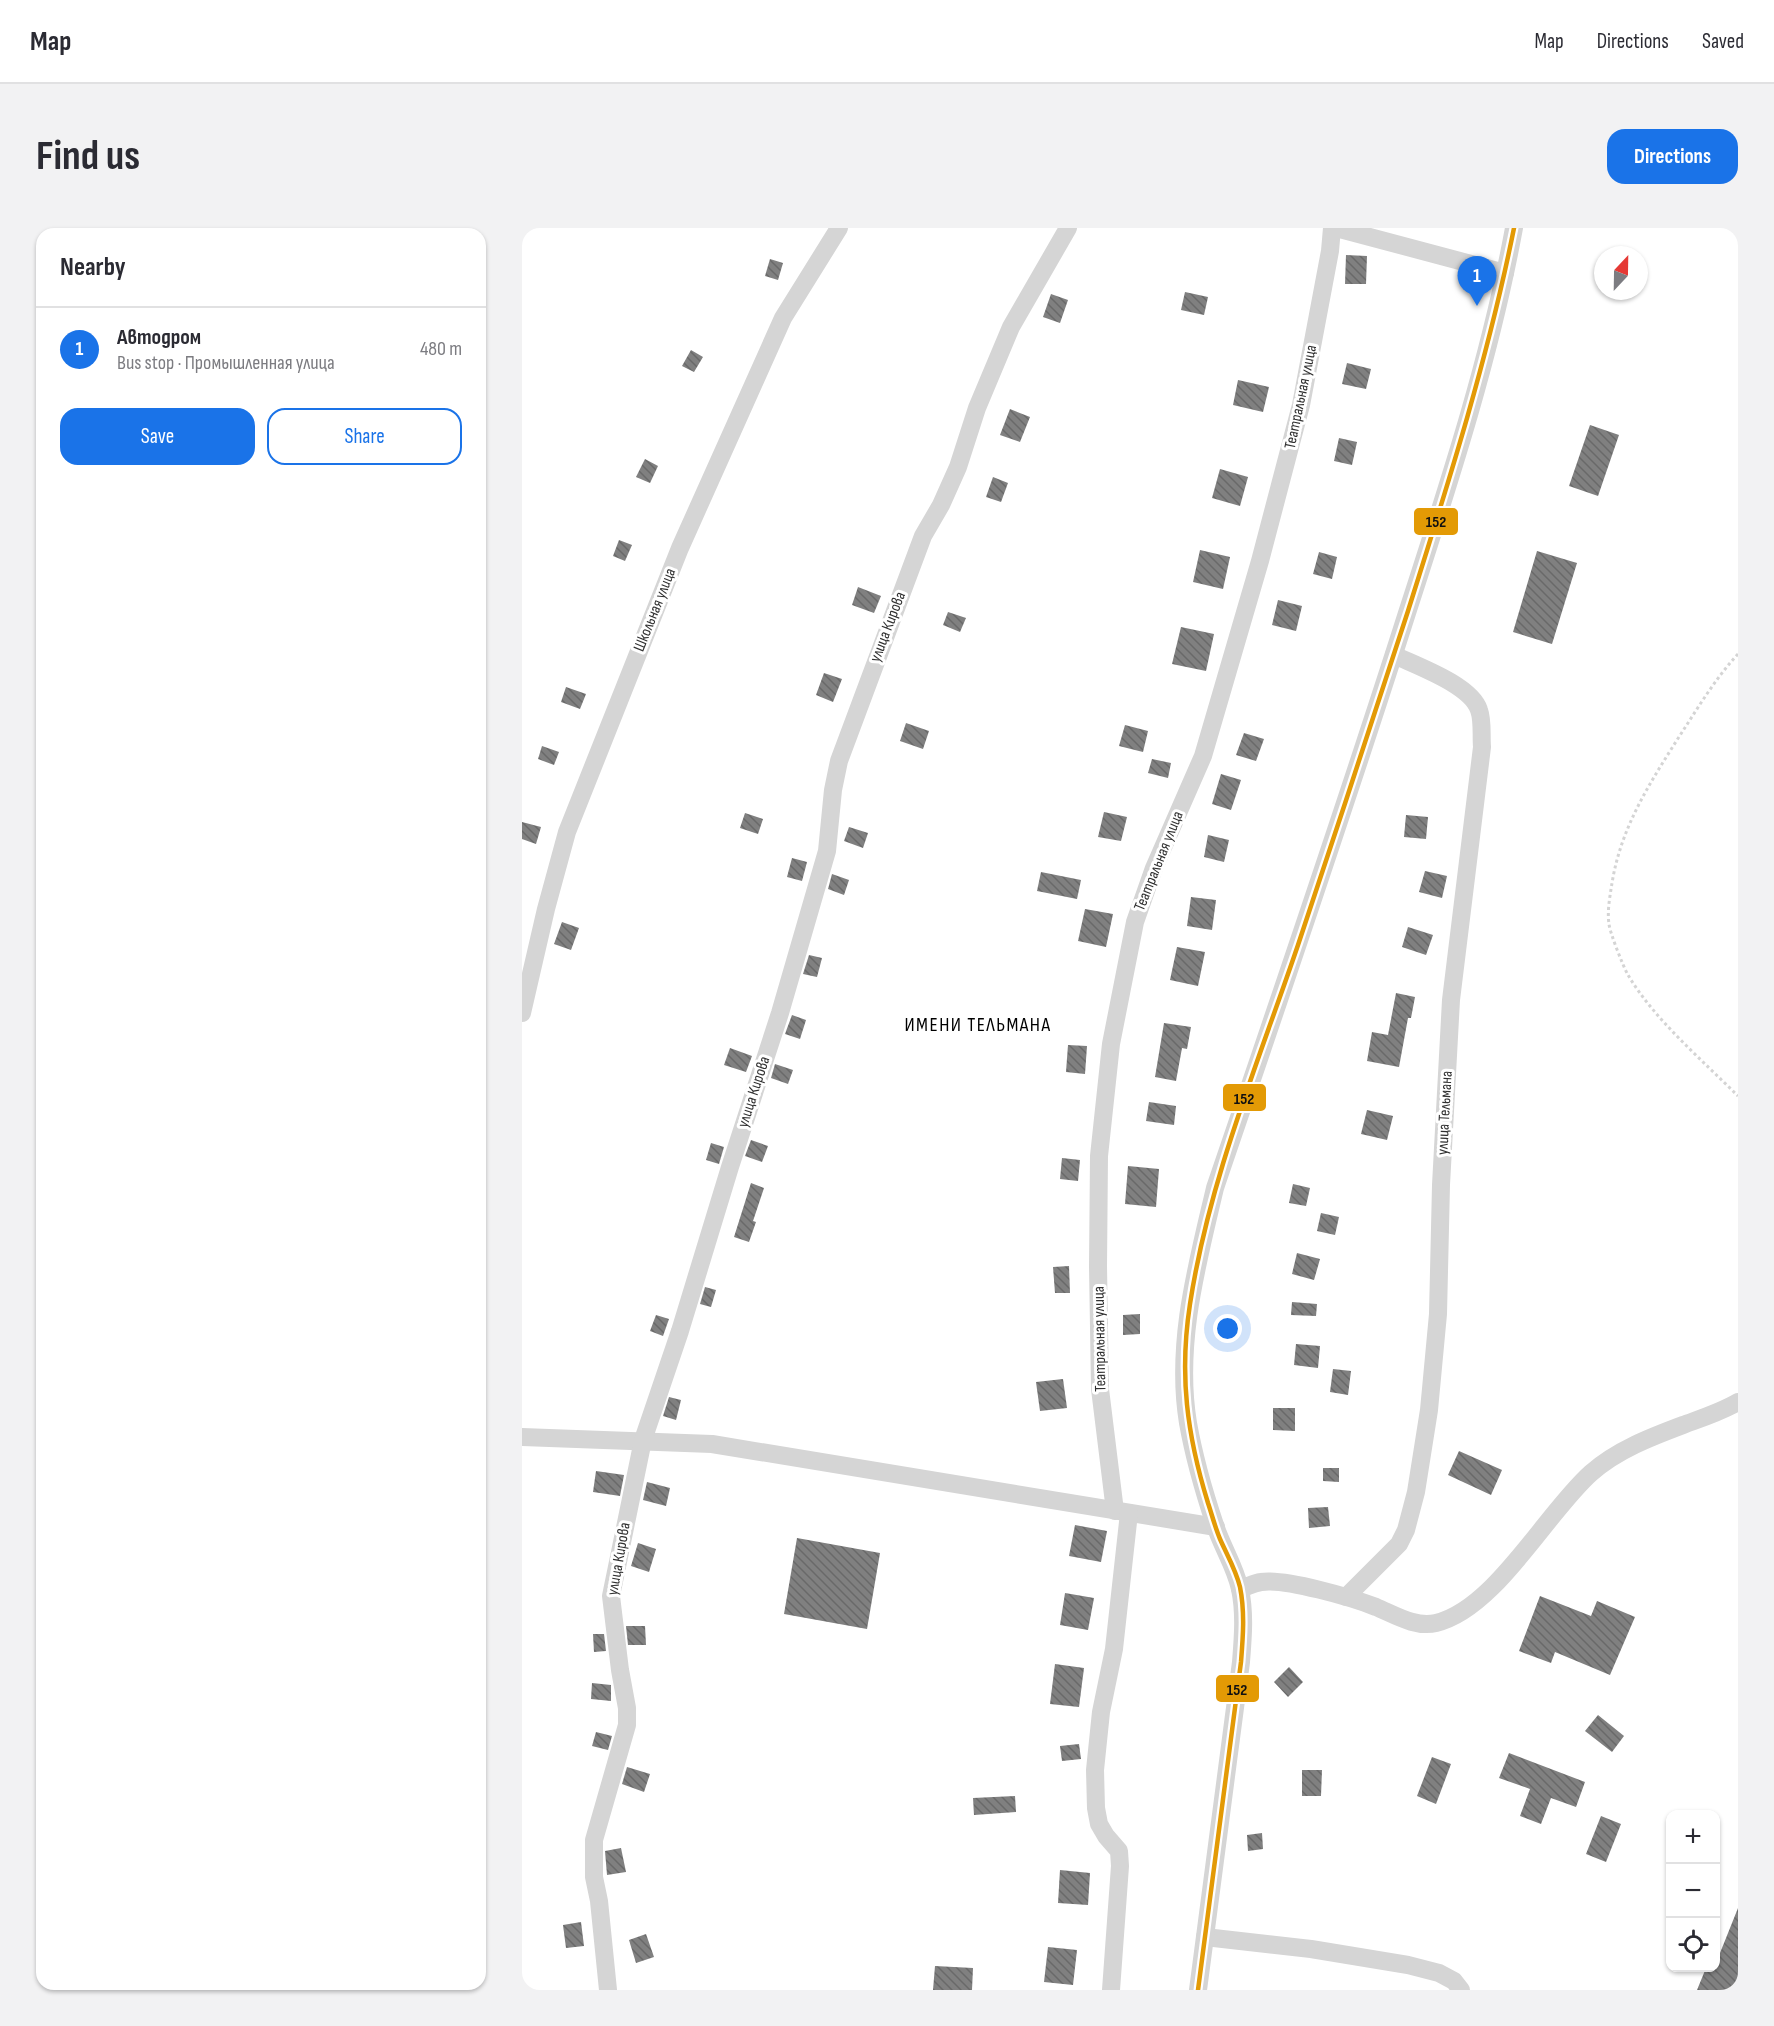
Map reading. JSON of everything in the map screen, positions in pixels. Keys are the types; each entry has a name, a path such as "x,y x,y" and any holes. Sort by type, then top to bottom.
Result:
{"street":[{"name":"Школьная улица","path":"522,1013 546,909 567,832 680,548 783,318 839,228"},
{"name":"улица Кирова","path":"608,1990 599,1901 594,1878 594,1840 627,1725 627,1708 611,1596 643,1440 680,1331 780,1013 818,883 827,850 833,790 839,761 923,536 941,505 958,467 977,408 1011,327 1068,228"},
{"name":"Театральная улица","path":"1111,1990 1120,1866 1119,1851 1099,1824 1095,1808 1095,1770 1101,1712 1114,1649 1122,1512 1100,1389 1098,1266 1100,1156 1111,1044 1135,922 1154,868 1203,756 1279,490 1301,405 1330,251 1332,228"},
{"path":"1336,228 1505,273"},
{"path":"1198,1990 1241,1662 1244,1617 1240,1589 1231,1560 1215,1527 1199,1473 1188,1423 1184,1379 1186,1331 1198,1259 1215,1188 1394,655 1452,473 1498,309 1514,228"},
{"name":"улица Тельмана","path":"1346,1597 1399,1544 1406,1530 1416,1492 1429,1410 1438,1314 1441,1185 1451,1000 1482,747 1479,709 1471,696 1446,680 1394,655"},
{"path":"1240,1589 1262,1581 1283,1583 1346,1597 1418,1624 1434,1624 1448,1620 1467,1609 1492,1586 1575,1488 1607,1460 1627,1449 1738,1402"},
{"path":"522,1437 712,1444 1215,1527"},
{"path":"1205,1937 1311,1949 1408,1965 1439,1973 1454,1981 1461,1990"}],"path":[{"path":"1738,654 1728,664 1645,790 1627,827 1616,857 1610,896 1609,926 1628,974 1654,1010 1738,1096"}],"building":[{"path":"1346,255 1367,256 1366,284 1345,284"},
{"path":"770,259 783,263 778,280 765,276"},
{"path":"1185,292 1208,297 1204,315 1181,310"},
{"path":"1051,294 1068,300 1060,323 1043,317"},
{"path":"691,350 703,357 694,372 682,366"},
{"path":"1347,363 1371,369 1366,389 1342,384"},
{"path":"1238,380 1269,387 1263,412 1233,405"},
{"path":"1010,409 1030,417 1020,442 1000,435"},
{"path":"1590,425 1619,435 1598,496 1569,486"},
{"path":"1339,438 1357,442 1352,465 1334,461"},
{"path":"645,459 658,466 650,483 636,477"},
{"path":"1220,469 1248,477 1240,506 1212,498"},
{"path":"993,477 1008,483 1001,502 986,497"},
{"path":"619,540 632,545 625,561 613,556"},
{"path":"1200,550 1230,557 1223,589 1193,582"},
{"path":"1537,551 1577,563 1552,644 1513,632"},
{"path":"1319,552 1337,557 1332,579 1313,574"},
{"path":"858,587 881,596 874,613 852,605"},
{"path":"1278,600 1302,606 1296,631 1272,625"},
{"path":"948,612 966,618 960,632 943,625"},
{"path":"1181,627 1214,634 1206,671 1172,664"},
{"path":"824,673 842,679 833,702 816,695"},
{"path":"566,687 586,694 580,709 561,702"},
{"path":"906,723 929,731 923,749 900,741"},
{"path":"1125,725 1148,731 1143,752 1119,746"},
{"path":"1244,733 1264,739 1256,761 1236,755"},
{"path":"542,746 559,752 554,765 538,759"},
{"path":"1152,759 1171,763 1168,778 1148,773"},
{"path":"1221,774 1241,780 1231,810 1212,804"},
{"path":"1104,812 1127,817 1121,841 1098,837"},
{"path":"745,813 763,819 758,834 740,828"},
{"path":"1406,815 1428,817 1426,839 1404,837"},
{"path":"522,822 541,827 536,844 522,839"},
{"path":"849,827 868,833 863,848 844,841"},
{"path":"1208,835 1229,840 1224,862 1204,857"},
{"path":"792,858 807,862 802,881 787,877"},
{"path":"1425,871 1447,876 1442,898 1419,892"},
{"path":"1041,872 1081,880 1077,899 1037,891"},
{"path":"832,874 849,880 844,895 828,889"},
{"path":"1191,897 1216,900 1212,930 1187,926"},
{"path":"1085,909 1113,914 1106,947 1078,941"},
{"path":"562,922 579,928 571,950 554,944"},
{"path":"1408,927 1433,935 1426,955 1402,947"},
{"path":"1177,947 1205,952 1198,986 1170,980"},
{"path":"809,955 822,958 817,977 803,974"},
{"path":"1396,993 1415,997 1411,1018 1408,1018 1399,1067 1367,1061 1372,1032 1388,1035"},
{"path":"792,1015 806,1020 800,1039 785,1034"},
{"path":"1164,1023 1191,1027 1187,1049 1182,1048 1176,1081 1155,1077"},
{"path":"1068,1045 1087,1046 1085,1074 1066,1072"},
{"path":"730,1048 752,1056 746,1072 724,1065"},
{"path":"775,1064 793,1070 788,1084 771,1078"},
{"path":"1149,1102 1176,1106 1174,1125 1146,1121"},
{"path":"1367,1110 1393,1116 1387,1140 1361,1134"},
{"path":"751,1140 768,1146 762,1162 745,1156"},
{"path":"711,1143 724,1147 719,1164 706,1160"},
{"path":"1062,1158 1080,1160 1078,1181 1060,1179"},
{"path":"1128,1166 1159,1169 1156,1207 1125,1204"},
{"path":"751,1183 764,1188 749,1242 734,1237"},
{"path":"1293,1184 1310,1188 1306,1206 1289,1203"},
{"path":"1321,1213 1339,1217 1335,1235 1317,1231"},
{"path":"1297,1253 1320,1259 1314,1280 1292,1274"},
{"path":"1069,1266 1070,1293 1055,1293 1053,1267"},
{"path":"705,1287 716,1290 711,1307 700,1304"},
{"path":"1292,1302 1317,1304 1316,1316 1291,1315"},
{"path":"1140,1314 1140,1334 1123,1335 1123,1315"},
{"path":"656,1315 669,1319 663,1336 650,1331"},
{"path":"1296,1344 1320,1346 1318,1368 1294,1365"},
{"path":"1333,1369 1351,1371 1348,1395 1330,1392"},
{"path":"1063,1379 1067,1408 1040,1411 1036,1382"},
{"path":"669,1397 681,1400 676,1420 663,1416"},
{"path":"1273,1408 1295,1408 1295,1431 1273,1430"},
{"path":"1459,1451 1502,1470 1491,1495 1448,1475"},
{"path":"1323,1468 1339,1468 1339,1482 1323,1481"},
{"path":"596,1471 624,1475 620,1496 593,1492"},
{"path":"647,1482 670,1488 666,1506 643,1500"},
{"path":"1328,1507 1330,1526 1309,1528 1308,1508"},
{"path":"1075,1525 1107,1531 1101,1562 1069,1556"},
{"path":"797,1538 880,1553 867,1629 784,1614"},
{"path":"638,1543 656,1549 649,1572 631,1566"},
{"path":"1065,1593 1094,1598 1088,1630 1060,1625"},
{"path":"1540,1596 1591,1616 1597,1601 1635,1617 1610,1675 1555,1652 1551,1663 1519,1651"},
{"path":"626,1626 645,1626 646,1645 628,1645"},
{"path":"593,1634 604,1634 606,1651 594,1652"},
{"path":"1055,1664 1084,1668 1079,1707 1050,1704"},
{"path":"1289,1667 1303,1682 1288,1697 1274,1682"},
{"path":"592,1683 611,1685 611,1701 591,1699"},
{"path":"1598,1715 1624,1736 1612,1752 1585,1731"},
{"path":"596,1732 612,1736 608,1750 592,1746"},
{"path":"1079,1744 1081,1759 1062,1761 1060,1746"},
{"path":"1509,1753 1585,1782 1576,1807 1551,1798 1541,1824 1520,1816 1530,1789 1499,1778"},
{"path":"1432,1757 1451,1764 1436,1804 1417,1796"},
{"path":"627,1767 650,1774 644,1792 622,1784"},
{"path":"1302,1770 1322,1770 1321,1796 1302,1796"},
{"path":"1015,1796 1016,1812 974,1815 973,1798"},
{"path":"1601,1816 1621,1824 1606,1862 1586,1854"},
{"path":"1262,1833 1263,1849 1248,1851 1247,1835"},
{"path":"621,1848 626,1872 607,1875 605,1851"},
{"path":"1060,1870 1090,1873 1088,1905 1058,1903"},
{"path":"1738,1908 1738,1990 1697,1990 1704,1972 1720,1972 1720,1953"},
{"path":"581,1922 584,1946 566,1948 563,1925"},
{"path":"646,1934 654,1957 636,1963 629,1940"},
{"path":"1048,1947 1077,1950 1073,1985 1044,1982"},
{"path":"935,1966 973,1968 972,1990 933,1990"}],"transit line":[{"name":"152","path":"1198,1990 1243,1634 1242,1596 1234,1569 1220,1539 1201,1478 1187,1405 1185,1355 1190,1304 1198,1258 1236,1122 1298,945 1408,611 1452,468 1480,373 1514,228"}],"place":[{"name":"Автодром","path":"1477,306"}],"district":[{"name":"ИМЕНИ ТЕЛЬМАНА","path":"978,1025"}]}
